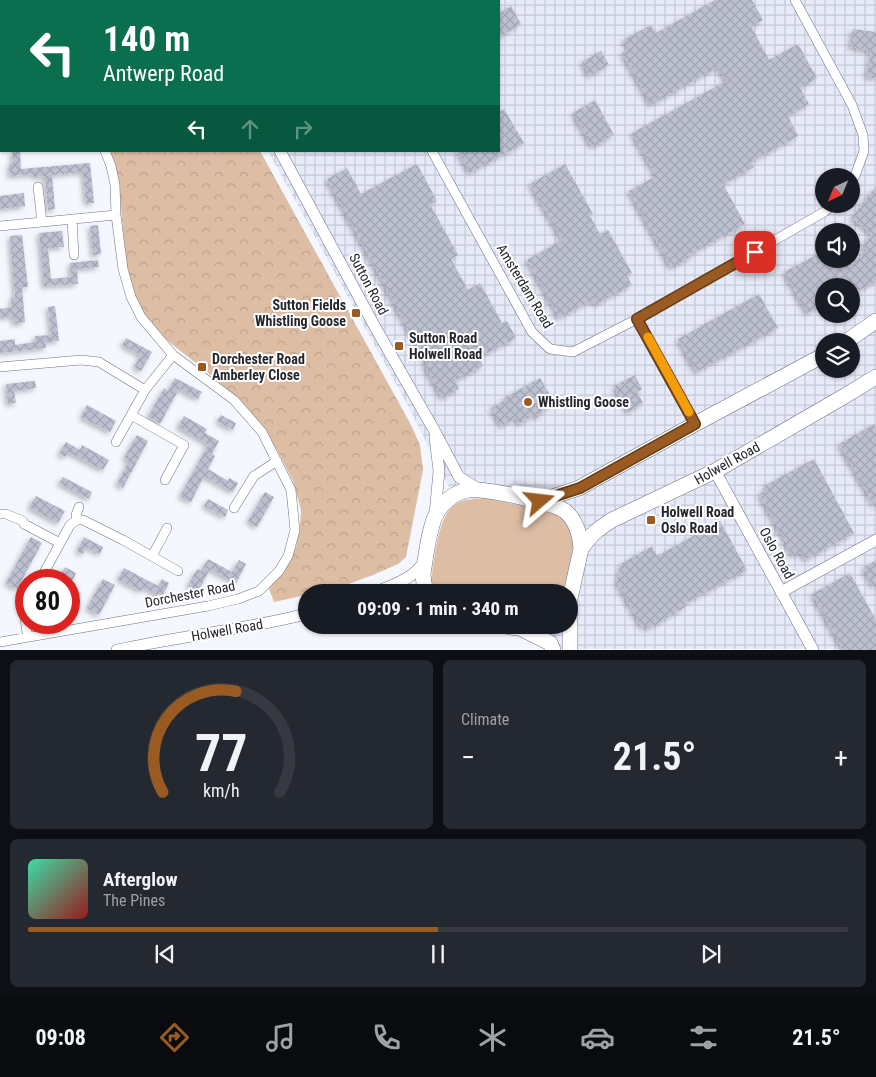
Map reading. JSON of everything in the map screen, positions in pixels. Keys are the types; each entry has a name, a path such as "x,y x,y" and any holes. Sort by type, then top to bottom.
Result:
{"highway":[{"path":"859,333 876,321"},
{"path":"540,501 580,488 815,360"},
{"name":"Holwell Road","path":"581,549 596,530 612,520 715,471 876,377"},
{"path":"424,584 423,574 434,517 446,501 454,495 478,489 540,501 556,506 570,516 577,530 581,549 573,584"},
{"path":"531,634 550,644 553,650"},
{"path":"570,634 570,650"}],"street":[{"path":"795,0 852,105 863,135 864,151 858,168"},
{"name":"Dorchester Road","path":"0,642 238,600 259,591 279,572 288,556 294,530 291,490 262,432 233,399 173,355 140,318 131,297 123,269 116,215 115,185 106,152"},
{"name":"Sutton Road","path":"281,152 459,477 478,489"},
{"name":"Amsterdam Road","path":"433,152 532,332 550,349 573,352 637,319 822,213"},
{"path":"38,187 42,222"},
{"path":"0,226 116,215"},
{"path":"72,219 74,255"},
{"path":"637,319 695,424"},
{"path":"116,442 145,390 173,355"},
{"path":"0,367 81,360 99,362 145,390"},
{"path":"131,416 184,445 165,480"},
{"name":"Sutton Road","path":"434,430 439,471 434,517"},
{"path":"234,508 254,476 277,461"},
{"name":"Oslo Road","path":"715,471 813,650"},
{"path":"77,520 76,515 79,507"},
{"path":"0,514 6,514 24,521 24,524 60,543"},
{"path":"46,569 70,525 77,520 83,520 178,571"},
{"path":"152,556 167,528"},
{"path":"782,592 876,540"},
{"path":"395,584 409,578 426,558"},
{"name":"Holwell Road","path":"117,650 275,622 298,616"}],"shaded area":[{"path":"500,0 876,0 876,649 545,649 539,634 578,634 578,584 561,584 472,499 457,503 407,404 269,152 500,152"}],"green space":[{"path":"110,152 261,152 411,425 420,445 423,470 406,557 398,564 348,584 298,584 298,597 274,602 269,589 287,564 296,547 300,527 301,510 293,481 277,450 238,399 168,341 152,326 140,308 127,274 119,186"},
{"path":"485,498 558,514 567,521 574,543 566,584 432,584 438,537 446,515 459,502"}],"building":[{"path":"715,0 752,0 763,20 751,26 769,60 798,44 817,78 800,88 809,104 788,116 798,136 751,162 754,167 723,184 745,224 691,254 693,256 671,268 629,191 656,176 632,133 726,81 718,67 651,105 622,53 629,49 623,40 651,25 656,33"},
{"path":"511,6 521,24 500,36 500,12"},
{"path":"853,29 876,32 876,79 867,77 871,51 850,47"},
{"path":"601,51 609,65 589,76 582,62"},
{"path":"595,100 614,135 592,147 573,113"},
{"path":"504,109 524,143 470,173 458,152 500,152 500,111"},
{"path":"12,152 20,152 21,169 90,163 94,203 86,203 83,172 52,175 55,209 48,210 45,176 34,177 34,174 10,176 9,164 13,164"},
{"path":"417,164 437,201 430,204 458,255 451,259 468,290 480,283 502,323 507,321 516,338 479,357 483,366 455,381 459,389 442,398 424,365 426,363 327,179 347,168 361,194"},
{"path":"565,164 593,214 590,216 600,234 608,230 632,273 627,276 632,285 595,305 592,300 559,318 527,260 562,240 530,184"},
{"path":"876,186 876,280 874,283 860,290 860,278 815,278 815,309 807,313 784,272 815,256 815,268 860,268 860,257 866,250 863,247 872,234 851,218 855,213 860,213 860,206"},
{"path":"24,193 25,206 0,209 0,196"},
{"path":"98,225 101,254 93,255 90,226"},
{"path":"62,231 64,247 48,248 51,279 71,277 70,263 98,260 99,267 77,269 78,284 44,286 39,233"},
{"path":"22,235 28,287 22,287 25,322 14,324 13,316 0,318 0,309 12,307 11,298 15,297 10,236"},
{"path":"759,294 778,328 696,372 678,339"},
{"path":"55,306 59,341 45,342 46,348 0,353 0,341 15,339 15,345 35,342 35,336 51,335 48,307"},
{"path":"126,338 152,352 141,371 134,367 141,355 122,345"},
{"path":"635,375 642,389 637,392 643,403 628,412 614,386"},
{"path":"175,378 202,392 198,399 179,389 160,424 148,417 164,388 168,391"},
{"name":"Whistling Goose","path":"540,378 555,403 541,411 543,414 536,418 535,415 519,424 516,418 501,426 491,408 505,400 504,398"},
{"path":"35,381 36,388 14,391 16,403 8,404 6,384"},
{"path":"87,405 116,421 110,432 81,417"},
{"path":"221,415 236,423 233,430 217,421"},
{"path":"184,416 207,429 205,433 219,441 212,454 215,456 208,469 228,481 229,478 238,483 233,492 204,476 191,502 180,496 208,445 178,427"},
{"path":"874,424 876,428 876,509 839,444"},
{"path":"137,435 148,441 123,488 117,484 129,461 124,458"},
{"path":"66,442 80,450 82,445 109,460 103,470 68,452 65,457 59,454"},
{"path":"814,459 854,533 805,560 800,552 793,556 759,494 766,490 764,486"},
{"path":"63,477 92,492 89,499 59,483"},
{"path":"265,492 274,497 257,527 248,521"},
{"path":"36,496 65,511 58,523 29,507"},
{"path":"208,499 228,510 225,517 204,506"},
{"path":"720,521 747,570 684,604 685,607 650,628 641,626 617,583 621,564 652,546 657,556"},
{"path":"31,537 42,543 28,569 15,569 15,588 6,583"},
{"path":"84,537 103,547 100,554 86,547 83,554 77,551"},
{"path":"208,559 232,572 239,560 246,564 236,583 210,569 198,592 188,586 197,569 201,571"},
{"path":"876,560 876,591 863,568"},
{"path":"124,568 158,586 162,579 169,583 162,597 143,587 141,591 118,579"},
{"path":"850,573 876,620 876,650 843,650 812,594"},
{"path":"103,579 115,585 99,615 87,608"}],"slow traffic":[{"path":"648,337 689,412"}],"place":[{"name":"Sutton Fields Whistling Goose","path":"356,313"},
{"name":"Sutton Road Holwell Road","path":"399,346"},
{"name":"Dorchester Road Amberley Close","path":"202,367"},
{"name":"Whistling Goose","path":"528,402"},
{"name":"Holwell Road Oslo Road","path":"651,520"}],"route":[{"path":"540,501 580,488 695,424 637,319 755,252"}]}
